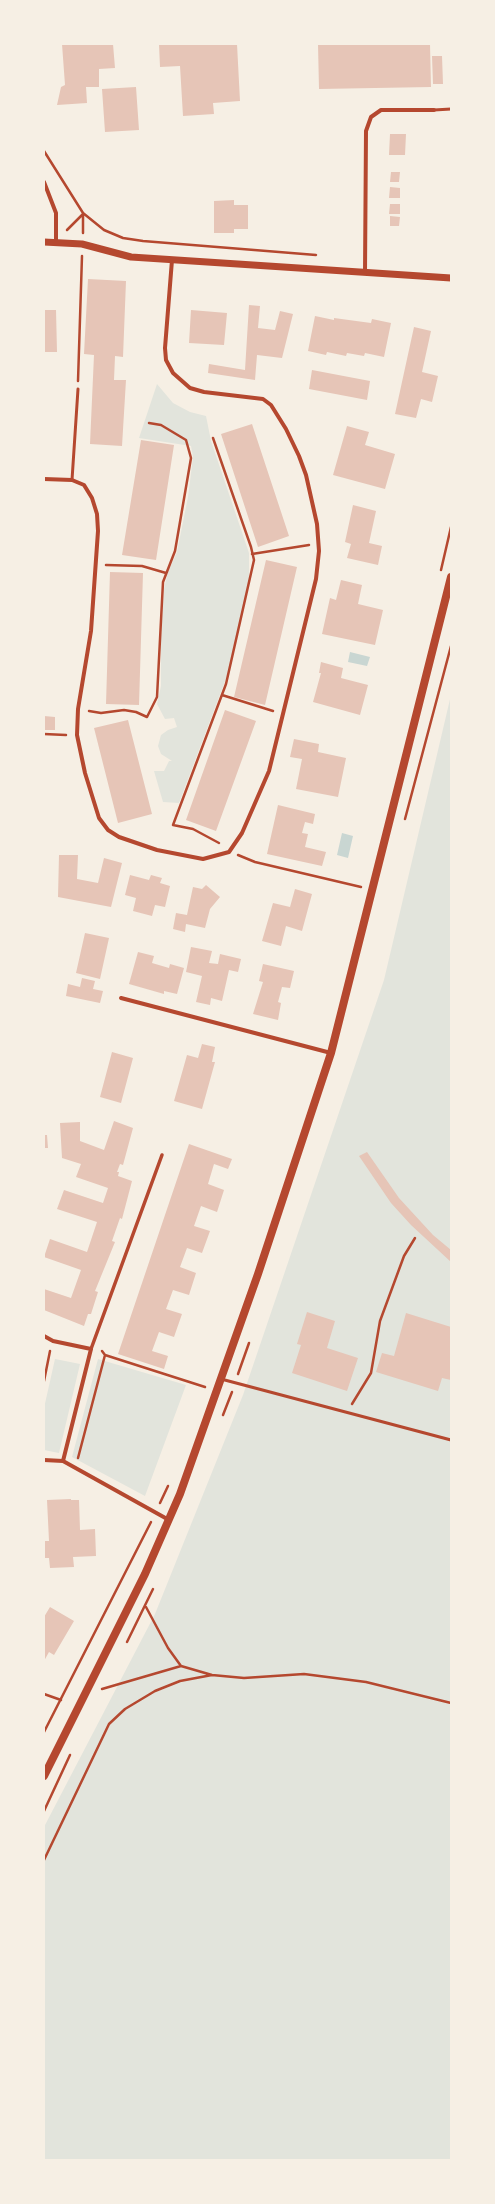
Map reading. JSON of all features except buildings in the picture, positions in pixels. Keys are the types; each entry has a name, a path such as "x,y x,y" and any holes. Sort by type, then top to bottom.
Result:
{"main road":[{"path":"44,1776 145,1574 169,1520 194,1457 221,1378 331,1053 451,577"}],"street":[{"path":"365,272 366,131 371,117 381,110 434,110"},
{"path":"44,182 56,213 56,242"},
{"path":"44,242 82,244 131,257 451,278"},
{"path":"44,479 72,480 84,485 92,498 97,514 98,531 88,654 78,709 77,735 93,804 99,818 108,830 119,837 157,850 203,859 229,852 242,833 270,771 316,579 318,543 317,524 306,475 286,428 271,405 263,399 204,392 190,388 173,373 166,360 165,348 172,260"},
{"path":"121,998 331,1053"},
{"path":"63,1461 91,1349 162,1155"},
{"path":"44,1336 53,1341 91,1349"},
{"path":"44,1460 63,1461 169,1520"}],"lane":[{"path":"434,110 451,109"},
{"path":"72,480 78,389"},
{"path":"221,1378 346,1413 451,1440"}],"path":[{"path":"44,151 83,213 104,230 123,238 143,241 318,255"},
{"path":"56,242 83,213"},
{"path":"78,389 82,254"},
{"path":"78,709 101,713 124,710 136,712 147,717 157,697 163,582 175,551 191,458 186,440 161,425 149,423"},
{"path":"214,438 252,554 252,574 236,644 222,695 173,825 193,829 216,841 229,852 255,862 363,888 365,880"},
{"path":"440,573 451,527"},
{"path":"252,554 318,543"},
{"path":"95,563 115,566 125,564 142,566 166,573"},
{"path":"222,695 283,714"},
{"path":"44,734 77,735"},
{"path":"346,1413 370,1373 380,1321 404,1256 415,1238"},
{"path":"95,1339 105,1356 206,1387"},
{"path":"44,1381 53,1341"},
{"path":"75,1468 105,1356"},
{"path":"203,1394 208,1380"},
{"path":"44,1732 156,1512 168,1485"},
{"path":"146,1606 165,1642 181,1666"},
{"path":"102,1689 181,1666 212,1675 244,1678 304,1674 366,1682 451,1703"},
{"path":"44,1860 109,1724 125,1709 156,1691 180,1681 212,1675"},
{"path":"44,1694 61,1700"}],"shaded area":[{"path":"157,384 173,403 190,412 206,416 211,441 249,553 249,581 227,676 179,803 163,802 154,771 164,771 169,761 172,761 161,754 158,746 161,735 168,730 177,727 174,718 165,719 157,704 161,686 161,636 164,589 168,572 177,552 188,497 193,457 191,446 139,438"},
{"path":"350,652 370,657 367,666 348,662"},
{"path":"451,695 451,2160 44,2160 44,1827 155,1614 243,1395 384,980"},
{"path":"342,833 353,836 348,858 337,855"},
{"path":"55,1359 80,1364 59,1453 44,1450 44,1408"},
{"path":"98,1359 186,1385 145,1496 72,1457"}]}
